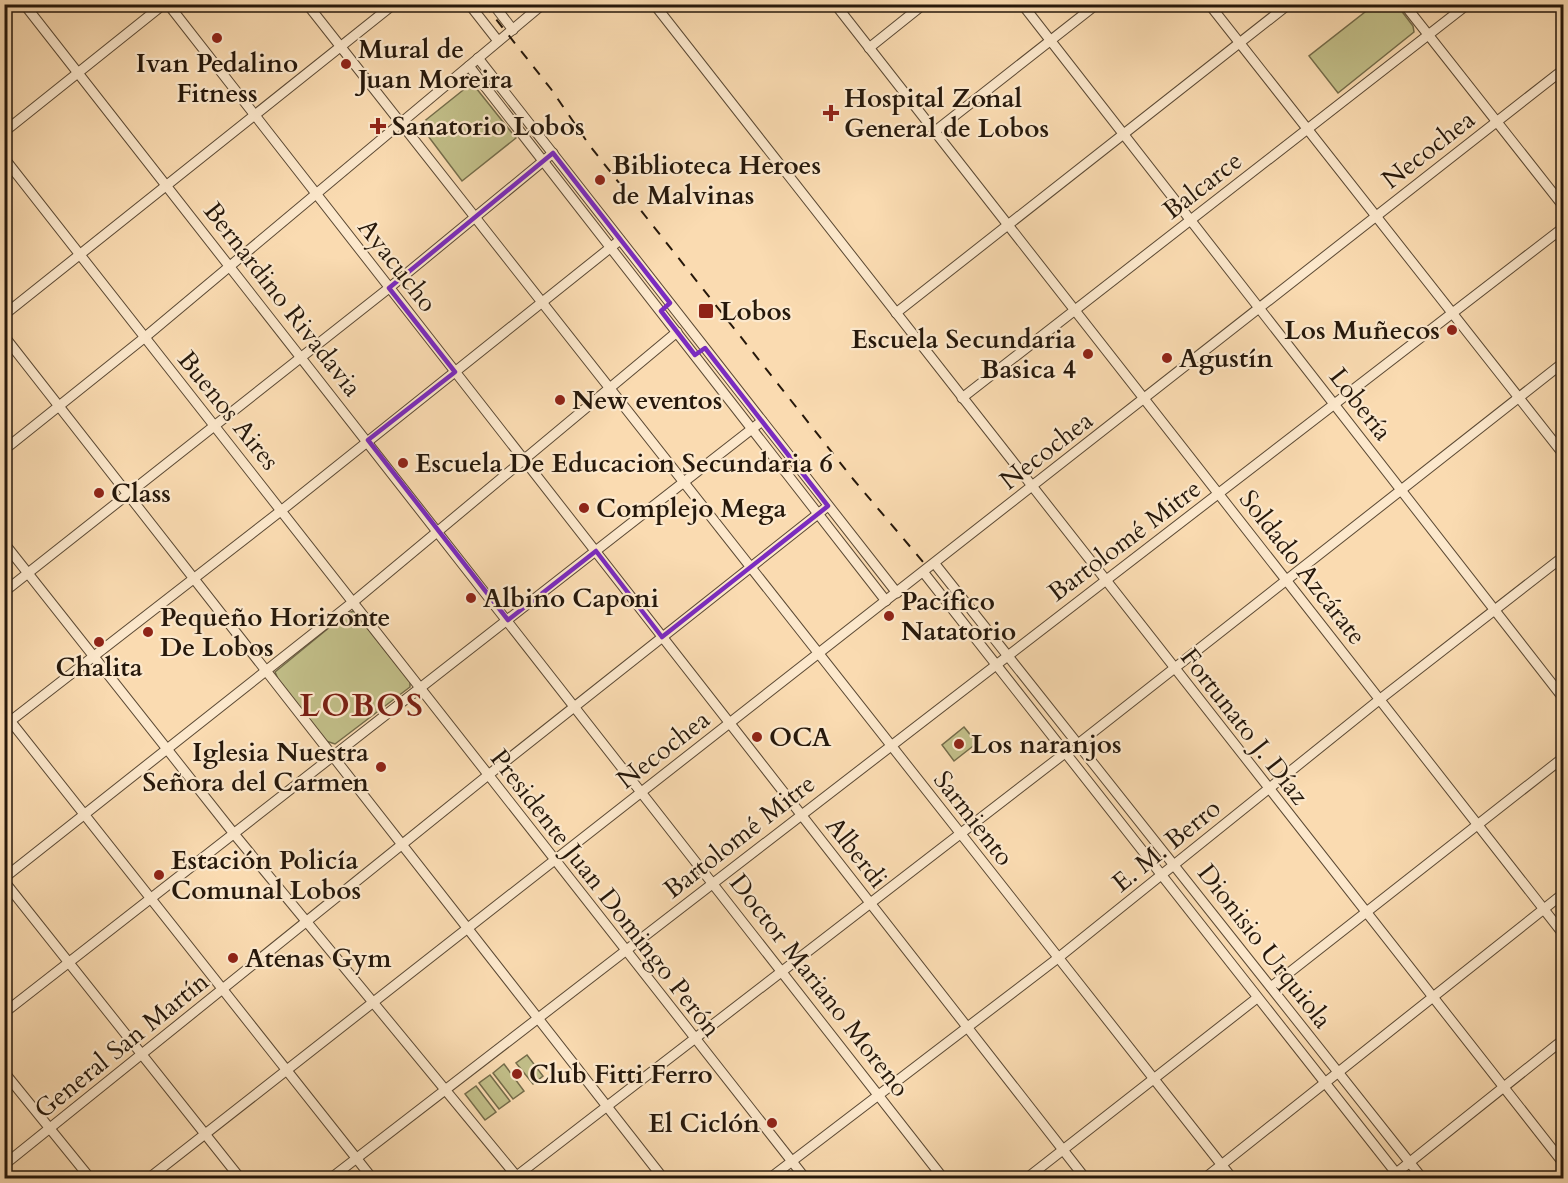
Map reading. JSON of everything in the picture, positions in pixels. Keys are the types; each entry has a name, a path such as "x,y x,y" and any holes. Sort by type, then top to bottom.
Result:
{"street":[{"name":"Bernardino Rivadavia","path":"24,4 508,620"},
{"path":"4,132 166,4"},
{"name":"Ayacucho","path":"166,4 596,551"},
{"name":"Sarmiento","path":"307,4 1232,1179"},
{"path":"4,315 394,4"},
{"path":"469,4 498,41"},
{"path":"493,4 513,30"},
{"path":"4,450 144,338 543,4"},
{"name":"Fortunato J. Díaz","path":"654,4 1563,1164"},
{"name":"Soldado Azcárate","path":"835,4 1563,935"},
{"path":"869,48 924,4"},
{"name":"Lobería","path":"1022,4 1189,221 1335,403 1563,699"},
{"path":"934,132 1098,4"},
{"path":"1209,4 1563,455"},
{"path":"896,313 1289,4"},
{"path":"1404,4 1563,207"},
{"name":"Balcarce","path":"962,398 1467,4"},
{"path":"478,58 897,593"},
{"path":"469,66 545,160 886,601"},
{"name":"Necochea","path":"149,1179 469,930 642,791 924,573 1563,69"},
{"path":"4,592 129,496 476,218 553,153"},
{"name":"Buenos Aires","path":"4,158 144,338 216,425 420,688"},
{"name":"Bartolomé Mitre","path":"331,1179 800,814 1219,494 1563,227"},
{"path":"372,1179 85,814 7,720 94,657 282,510 620,240"},
{"path":"661,311 670,303"},
{"path":"240,1179 4,879 353,602 677,332"},
{"path":"4,336 334,755 663,1179"},
{"path":"695,355 705,348"},
{"path":"1078,744 1563,363"},
{"path":"4,1013 762,422"},
{"path":"488,776 828,506"},
{"path":"4,543 235,835 516,1178 693,1038 1065,753"},
{"name":"Alberdi","path":"596,551 1085,1179"},
{"name":"E. M. Berro","path":"770,1179 1058,958 1379,700 1563,556"},
{"name":"Dionisio Urquiola","path":"935,564 1009,654 1422,1179"},
{"name":"Dionisio Urquiola","path":"924,573 1324,1083 1395,1177"},
{"name":"Doctor Mariano Moreno","path":"508,620 881,1096 943,1179"},
{"name":"Presidente Juan Domingo Perón","path":"420,688 553,862 805,1179"},
{"path":"1271,987 1563,757"},
{"name":"General San Martín","path":"4,1165 488,776"},
{"path":"1205,1179 1563,893"},
{"path":"1027,1179 1257,998"},
{"path":"1395,1177 1410,1162 1563,1039"},
{"path":"4,1072 90,1179"}],"highlighted area":[{"path":"553,153 670,303 661,311 695,355 705,348 828,506 662,637 596,551 508,620 368,440 455,372 389,288"}],"shaded area":[{"path":"1374,5 1397,5 1413,26 1414,32 1338,93 1309,56"},
{"path":"472,83 516,138 462,181 422,128 422,123"},
{"path":"354,611 410,682 410,687 335,744 326,741 275,672 347,613"},
{"name":"Los naranjos","path":"964,727 977,743 954,761 942,745"},
{"path":"527,1055 543,1076 533,1084 516,1063"},
{"path":"504,1064 524,1091 513,1099 493,1073"},
{"path":"490,1075 510,1101 499,1109 479,1083"},
{"path":"476,1086 496,1112 485,1120 465,1094"}],"railway":[{"path":"484,4 551,89 590,146 853,479 929,569"}],"place":[{"name":"Ivan Pedalino Fitness","path":"217,38"},
{"name":"Mural de Juan Moreira","path":"346,64"},
{"name":"Hospital Zonal General de Lobos","path":"831,113"},
{"name":"Sanatorio Lobos","path":"378,126"},
{"name":"Biblioteca Heroes de Malvinas","path":"600,180"},
{"name":"Lobos","path":"706,311"},
{"name":"Los Muñecos","path":"1452,330"},
{"name":"Escuela Secundaria Basica 4","path":"1088,354"},
{"name":"Agustín","path":"1167,358"},
{"name":"New eventos","path":"560,400"},
{"name":"Escuela De Educacion Secundaria 6","path":"403,463"},
{"name":"Class","path":"99,493"},
{"name":"Complejo Mega","path":"584,508"},
{"name":"Albino Caponi","path":"471,598"},
{"name":"Pacífico Natatorio","path":"889,616"},
{"name":"Pequeño Horizonte De Lobos","path":"148,632"},
{"name":"Chalita","path":"99,642"},
{"name":"OCA","path":"757,737"},
{"name":"Los naranjos","path":"959,744"},
{"name":"Iglesia Nuestra Señora del Carmen","path":"381,767"},
{"name":"Estación Policía Comunal Lobos","path":"159,875"},
{"name":"Atenas Gym","path":"233,958"},
{"name":"Club Fitti Ferro","path":"517,1074"},
{"name":"El Ciclón","path":"772,1123"}],"district":[{"name":"LOBOS","path":"362,705"}]}
